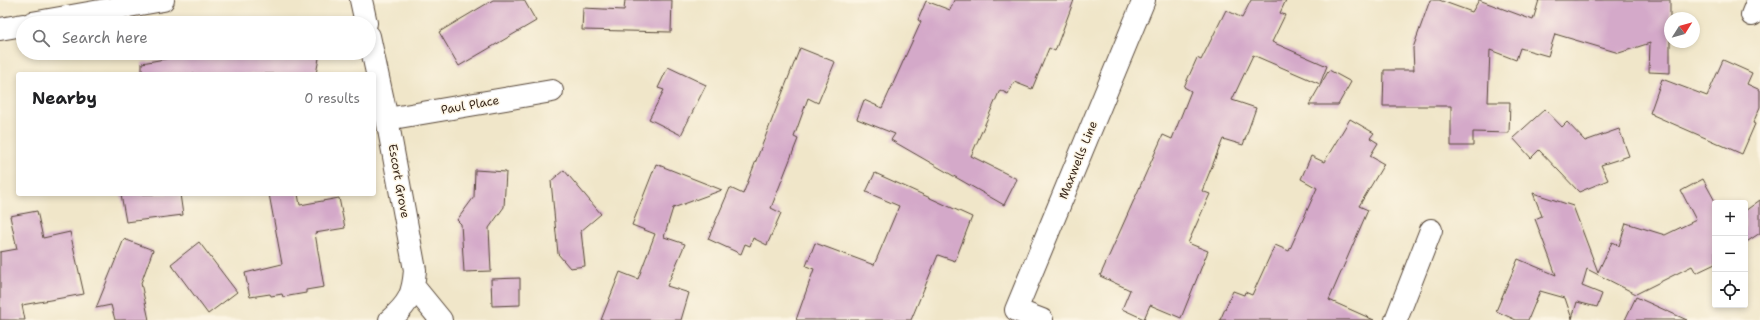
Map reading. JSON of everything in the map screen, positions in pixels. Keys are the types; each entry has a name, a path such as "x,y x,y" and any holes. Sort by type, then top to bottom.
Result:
{"street":[{"path":"72,16 163,0"},
{"path":"361,0 364,16"},
{"name":"Maxwells Line","path":"1014,315 1144,0"},
{"path":"0,29 16,26"},
{"name":"Escort Grove","path":"374,60 387,119 415,270 414,287 405,306 390,320"},
{"name":"Paul Place","path":"387,119 552,91"},
{"path":"1396,320 1431,230"},
{"path":"414,287 442,320"},
{"path":"1014,315 1042,320"}],"building":[{"path":"493,0 524,0 536,21 459,66 439,32"},
{"path":"625,0 672,0 671,32 582,30 583,8 624,10"},
{"path":"954,0 1074,0 1055,51 1049,48 1032,89 1014,82 1008,94 1000,90 971,156 1017,179 1004,205 891,140 895,134 857,119 864,100 882,108 921,22 918,20 926,1 950,10"},
{"path":"1251,0 1286,0 1280,13 1285,15 1272,42 1327,66 1320,84 1253,55 1232,100 1256,108 1243,145 1223,139 1202,191 1210,194 1188,243 1208,251 1181,318 1150,305 1144,319 1122,309 1130,290 1100,276 1163,135 1172,139 1191,91 1184,87 1197,58 1201,60 1226,10 1242,18"},
{"path":"1430,0 1439,0 1472,12 1479,0 1533,20 1539,0 1670,0 1670,12 1664,12 1664,48 1670,48 1670,73 1649,72 1650,43 1619,53 1555,34 1548,56 1520,48 1516,60 1490,50 1488,102 1510,102 1509,133 1473,132 1473,146 1451,146 1451,106 1383,106 1384,70 1414,70 1413,48"},
{"path":"800,48 835,62 818,103 808,98 794,137 798,139 771,208 781,213 767,245 753,238 750,246 745,244 741,254 708,239 730,188 743,194"},
{"path":"159,60 319,60 316,72 142,72 142,63"},
{"path":"1723,60 1752,73 1747,84 1760,90 1760,107 1753,123 1755,124 1742,154 1650,113 1662,79 1707,96"},
{"path":"668,67 706,85 681,135 649,119 664,90 658,88"},
{"path":"1329,70 1351,82 1338,105 1309,105"},
{"path":"1545,109 1562,127 1567,122 1585,141 1619,129 1629,156 1601,165 1608,180 1579,192 1539,150 1531,158 1513,138"},
{"path":"1350,119 1374,133 1370,138 1378,143 1370,156 1384,164 1359,206 1368,210 1329,300 1374,320 1220,320 1233,291 1244,295 1245,292 1252,295 1275,245 1289,251 1317,188 1301,179 1311,156 1324,162"},
{"path":"656,164 722,190 673,208 664,237 685,244 667,286 689,293 681,320 601,320 620,272 638,279 655,234 632,225"},
{"path":"475,170 506,172 504,207 489,228 491,271 464,272 461,224 457,220 474,197"},
{"path":"564,170 601,214 581,231 585,266 570,268 558,254 551,181"},
{"path":"875,173 972,217 955,261 938,255 911,320 796,320 814,269 806,266 815,243 874,265 899,206 866,192"},
{"path":"1703,179 1714,200 1712,200 1712,265 1696,273 1692,266 1636,294 1587,269 1582,286 1602,294 1597,307 1577,302 1572,319 1565,298 1540,291 1528,320 1516,320 1496,311 1518,259 1556,275 1535,219 1542,216 1533,193 1573,206 1598,272 1612,242 1619,246 1626,223 1665,235 1696,220 1681,191"},
{"path":"121,196 180,196 183,215 126,222"},
{"path":"269,196 298,196 300,205 339,198 345,228 315,233 324,287 306,290 306,293 283,297 282,294 271,296 270,294 250,297 245,273 282,264"},
{"path":"1760,200 1760,233 1748,241 1748,236 1748,209"},
{"path":"37,211 43,238 70,232 84,294 22,305 25,320 0,320 0,252 17,249 10,216"},
{"path":"124,239 153,250 141,283 149,320 115,320 111,305 96,308"},
{"path":"199,242 237,292 208,314 171,264"},
{"path":"520,278 520,305 492,306 491,279"},
{"path":"1636,297 1687,320 1625,320"}]}
